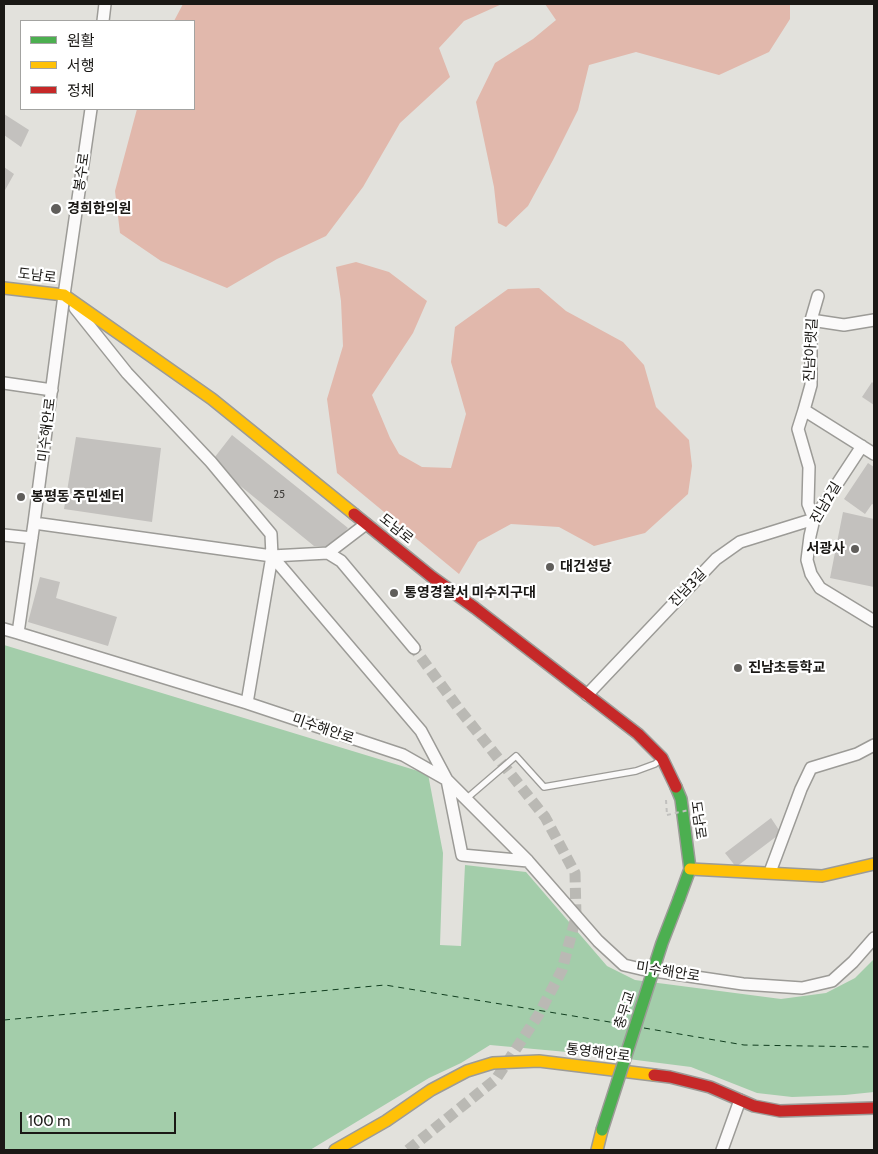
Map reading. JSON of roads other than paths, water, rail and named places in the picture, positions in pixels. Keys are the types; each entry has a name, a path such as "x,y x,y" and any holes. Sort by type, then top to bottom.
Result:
{"main road":[{"name":"도남로","path":"4,288 64,295 212,399 432,578 475,608 638,734 662,758 681,799 690,868"},
{"path":"690,868 822,876 874,864"},
{"name":"충무교","path":"597,1150 662,943 690,868"},
{"name":"통영해안로","path":"335,1150 386,1121 431,1090 467,1071 493,1063 539,1061 670,1077 710,1087 754,1106 780,1111 874,1108"}],"street":[{"path":"103,20 106,4"},
{"name":"봉수로","path":"64,295 91,110"},
{"path":"64,295 127,373 211,462 271,534 272,556 247,703"},
{"name":"미수해안로","path":"64,295 18,633 247,703 403,755 448,780 528,861 598,941 624,965 743,984 802,988 832,981 853,962 874,938"},
{"name":"진남아랫길","path":"814,519 808,504 809,467 798,430 811,384 811,320 818,296"},
{"path":"811,320 844,325 874,320"},
{"path":"4,383 52,390"},
{"path":"804,410 874,454"},
{"name":"진남2길","path":"862,446 814,519 807,560 811,574 820,588 874,621"},
{"name":"진남3길","path":"588,695 716,559 740,542 814,519"},
{"path":"34,523 272,556 328,553 366,524"},
{"path":"4,535 32,538"},
{"path":"328,553 341,561 414,648"},
{"path":"272,556 421,732 448,780 462,855 528,861"},
{"path":"4,629 18,633"},
{"path":"770,872 801,789 811,768 857,754 874,745"},
{"path":"722,1150 740,1100"}],"lane":[{"path":"466,799 516,756 544,787 636,771 655,764 662,758"}],"tunnel":[{"path":"408,1150 496,1079 539,1014 562,970 576,917 575,873 545,817 459,709 414,648"}],"place":[{"name":"경희한의원","path":"56,209"},
{"name":"봉평동 주민센터","path":"21,497"},
{"name":"서광사","path":"855,549"},
{"name":"대건성당","path":"550,567"},
{"name":"통영경찰서 미수지구대","path":"394,593"},
{"name":"진남초등학교","path":"738,668"}]}
